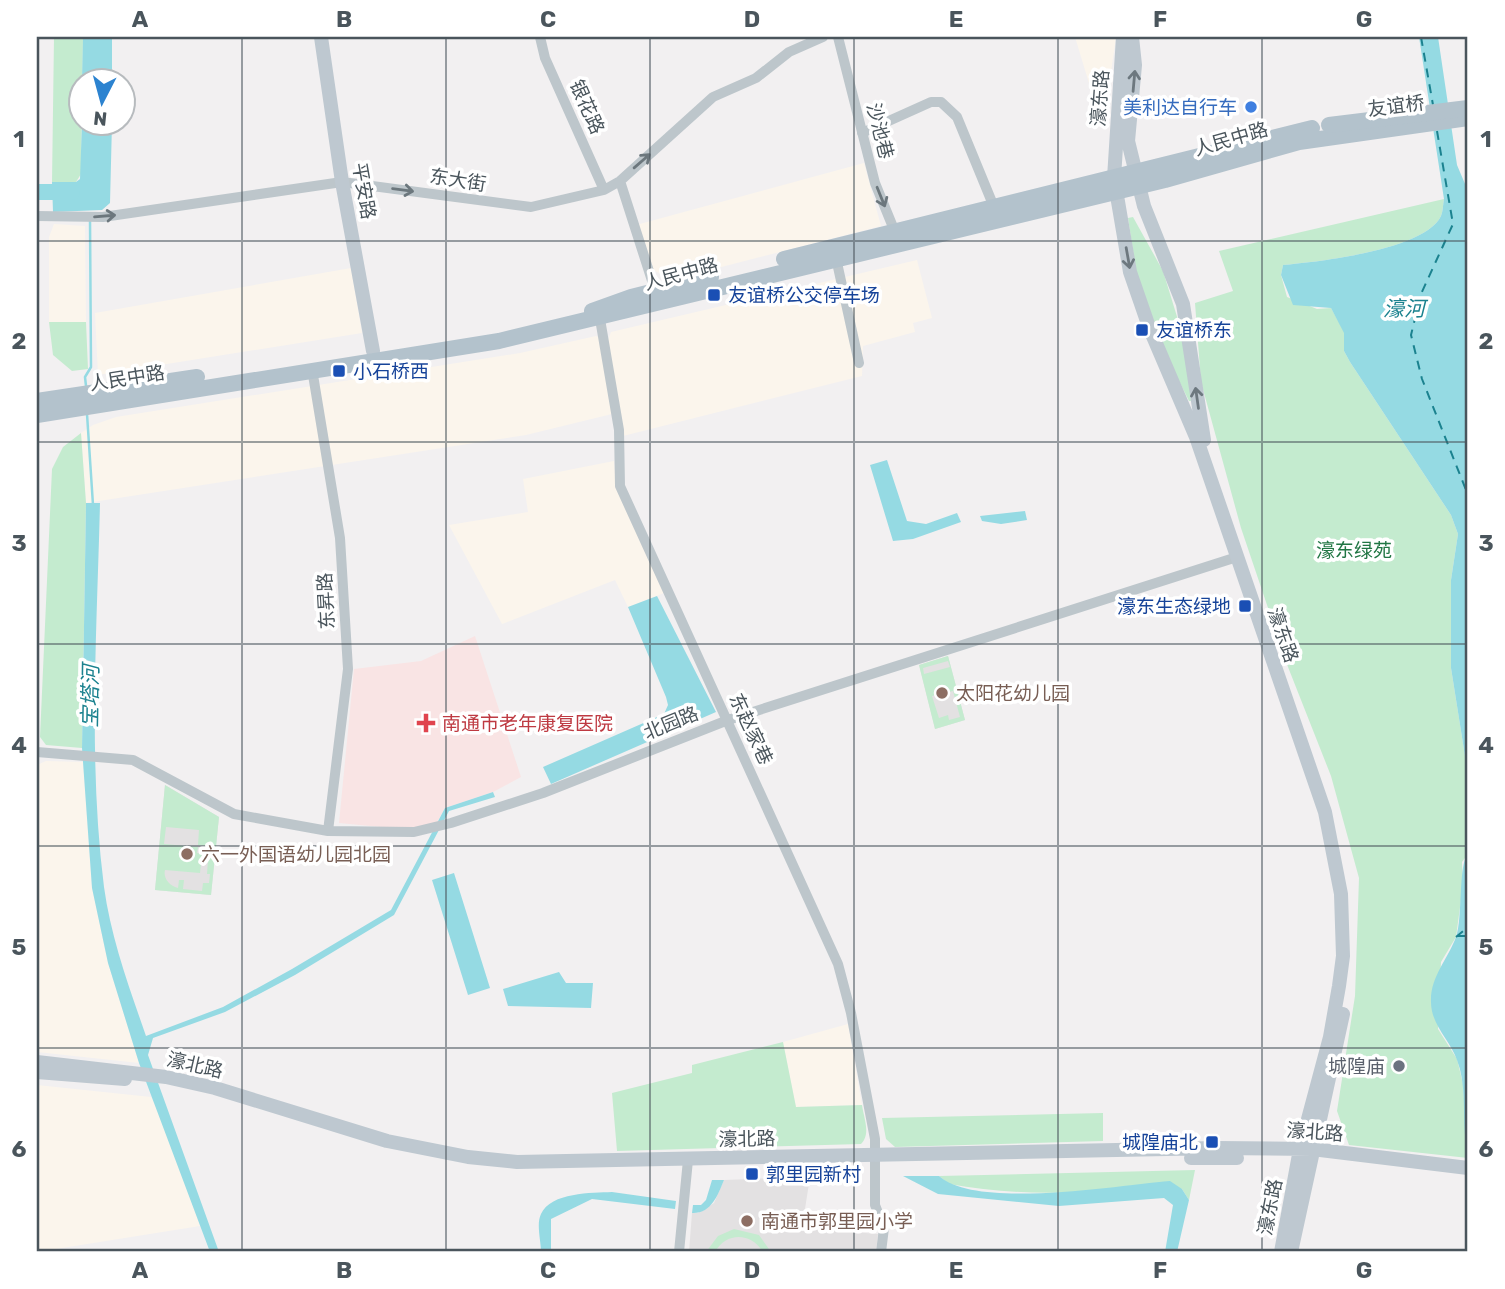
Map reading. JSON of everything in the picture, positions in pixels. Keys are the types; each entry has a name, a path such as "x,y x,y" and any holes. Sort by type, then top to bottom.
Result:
{"main road":[{"name":"平安路","path":"321,37 342,182 373,351"},
{"name":"濠东路","path":"1123,37 1115,184 1130,272 1196,436 1325,812 1341,894 1343,956 1339,986 1305,1153 1281,1252"},
{"name":"濠东路","path":"1132,37 1135,65 1128,141 1137,179 1183,304 1203,437 1330,808 1346,878 1350,957 1348,987 1340,1037 1305,1153 1291,1252"},
{"name":"友谊桥","path":"1329,130 1468,108"},
{"name":"友谊桥","path":"1329,130 1468,118"},
{"name":"人民中路","path":"37,415 99,398 496,331 582,313 655,290 995,207 1137,179 1240,144 1329,130"},
{"name":"人民中路","path":"99,398 499,341 600,319 713,287 836,258 1115,184"},
{"name":"人民中路","path":"37,401 78,402"},
{"name":"濠北路","path":"37,1062 227,1092 387,1141 468,1157 517,1161 688,1164 1305,1153 1468,1168"},
{"name":"濠北路","path":"37,1072 132,1076"},
{"name":"濠北路","path":"1305,1153 1468,1176"}],"street":[{"name":"银花路","path":"540,37 545,58 604,190"},
{"name":"东大街","path":"37,216 103,217 342,182 531,207 604,190 620,180 713,97 756,78 789,52 823,37"},
{"name":"沙池巷","path":"838,37 875,183 895,232"},
{"path":"862,133 931,102 941,102 957,117 995,207"},
{"path":"620,180 655,290"},
{"path":"836,258 859,363"},
{"name":"东赵家巷","path":"600,319 619,430 620,486 838,964 851,1013 875,1159 875,1205 884,1228 881,1252"},
{"name":"东昇路","path":"312,369 340,538 348,668 328,831"},
{"name":"北园路","path":"37,752 133,760 234,814 328,831 399,833 444,825 543,793 727,720 1237,556"},
{"path":"679,1252 688,1164"}],"shaded area":[{"path":"1075,37 1116,37 1107,100 1095,103"},
{"path":"864,163 881,226 671,280 650,268 636,225"},
{"path":"54,224 85,226 86,322 49,322 49,237"},
{"path":"917,260 932,318 913,323 915,332 863,346 862,376 623,436 608,340 611,332"},
{"path":"351,268 362,333 98,375 95,313"},
{"path":"596,336 600,338 612,414 526,435 86,503 81,433 93,425 116,417 520,353"},
{"path":"614,461 616,486 664,593 628,607 615,580 502,624 449,525 528,512 523,479"},
{"name":"南通市老年康复医院","path":"475,636 521,777 493,792 445,808 436,824 402,829 339,823 354,669 421,661"},
{"name":"太阳花幼儿园","path":"948,656 965,720 935,729 919,665"},
{"path":"46,761 83,762 92,888 108,963 139,1063 37,1052 37,765"},
{"name":"六一外国语幼儿园北园","path":"165,785 219,817 211,895 155,890"},
{"path":"848,1024 862,1105 796,1107 783,1042"},
{"path":"37,1085 151,1097 162,1118 200,1226 37,1252"},
{"name":"南通市郭里园小学","path":"810,1177 802,1228 878,1234 876,1252 689,1252 692,1213 698,1213 714,1203 724,1180"}],"green space":[{"path":"54,37 83,37 83,66 66,66 66,136 82,136 81,174 76,182 52,182"},
{"name":"濠东绿苑","path":"1444,199 1441,216 1431,228 1414,238 1369,252 1283,265 1281,275 1287,297 1317,309 1331,308 1345,333 1344,351 1350,362 1451,515 1458,534 1451,580 1451,668 1468,775 1468,854 1462,862 1463,885 1456,937 1441,962 1438,1029 1457,1059 1463,1084 1468,1158 1349,1145 1337,1111 1355,996 1359,878 1331,776 1288,667 1241,528 1201,382 1195,303 1233,291 1219,251"},
{"path":"1133,217 1163,271 1186,346 1191,401 1162,347 1137,276 1128,218"},
{"path":"49,322 86,322 88,369 72,371 53,355"},
{"path":"81,433 86,503 82,748 46,745 40,737 52,469 63,447"},
{"name":"太阳花幼儿园","path":"948,656 965,720 935,729 919,665","holes":["948,661 950,667 924,674 923,668","953,691 960,717 949,720 948,715 939,718 932,696"]},
{"name":"六一外国语幼儿园北园","path":"165,785 219,817 211,895 155,890","holes":["166,827 199,830 198,845 209,846 209,883 203,883 202,891 183,889 184,880 179,880 178,888 175,887 166,879 165,870 200,873 202,854 197,853 198,847 164,844"]},
{"path":"783,1042 796,1107 862,1105 866,1136 861,1144 617,1151 612,1093 692,1073 692,1065"},
{"path":"1103,1113 1103,1141 895,1147 886,1139 882,1118"},
{"path":"1195,1170 1189,1200 1182,1189 1168,1186 1136,1185 1055,1193 1019,1192 949,1184 939,1176"},
{"path":"734,1229 759,1235 771,1252 763,1252 752,1241 739,1237 725,1241 715,1252 706,1252 718,1236"}],"water":[{"path":"83,37 112,37 112,66 82,66"},
{"name":"濠河","path":"1419,37 1438,37 1457,165 1468,191 1468,775 1451,668 1451,580 1458,534 1451,515 1350,362 1344,351 1344,333 1331,308 1293,305 1281,275 1283,265 1344,257 1393,246 1431,228 1441,216 1444,199"},
{"path":"82,136 112,136 110,203 102,210 53,212 52,182 76,182 80,179"},
{"path":"887,460 907,521 926,524 957,513 961,522 913,539 893,541 870,465"},
{"path":"86,503 100,503 95,744 104,887 116,944 146,1036 223,1007 391,910 445,808 493,792 495,797 449,811 394,915 295,975 225,1012 153,1038 148,1055 219,1252 210,1252 139,1063 108,963 92,888 82,748"},
{"path":"1025,511 1027,520 1001,524 982,521 980,516"},
{"path":"657,596 716,712 551,784 543,767 664,714 668,705 666,697 628,607"},
{"path":"1468,854 1468,1136 1465,1135 1460,1069 1434,1018 1431,993 1436,976 1456,937 1463,869"},
{"path":"454,873 490,988 468,995 432,880"},
{"path":"559,972 566,983 593,983 591,1008 508,1006 503,989"},
{"path":"903,1176 939,1176 958,1186 984,1192 1015,1194 1170,1181 1182,1189 1189,1200 1177,1252 1165,1252 1173,1205 1164,1198 1059,1206 938,1194"},
{"path":"712,1180 724,1180 716,1197 709,1207 692,1213 693,1205 701,1205 706,1200"},
{"path":"612,1192 676,1201 675,1209 592,1199 551,1219 551,1252 541,1252 539,1223 546,1207 554,1201 573,1195"}],"waterway":[{"path":"37,192 72,192"},
{"name":"宝塔河","path":"86,386 85,377 91,367 90,219"},
{"name":"宝塔河","path":"87,414 93,505"}],"ferry route":[{"path":"1421,37 1433,105"},
{"path":"1437,131 1453,224 1421,294 1411,335 1422,379 1468,495"},
{"path":"1456,937 1468,927"},
{"path":"1457,936 1468,936"}],"place":[{"name":"美利达自行车","path":"1251,107"},
{"name":"友谊桥公交停车场","path":"714,295"},
{"name":"友谊桥东","path":"1142,330"},
{"name":"小石桥西","path":"339,371"},
{"name":"濠东生态绿地","path":"1245,606"},
{"name":"太阳花幼儿园","path":"942,693"},
{"name":"南通市老年康复医院","path":"426,723"},
{"name":"六一外国语幼儿园北园","path":"187,854"},
{"name":"城隍庙","path":"1399,1066"},
{"name":"城隍庙北","path":"1212,1142"},
{"name":"郭里园新村","path":"752,1174"},
{"name":"南通市郭里园小学","path":"747,1221"}]}
